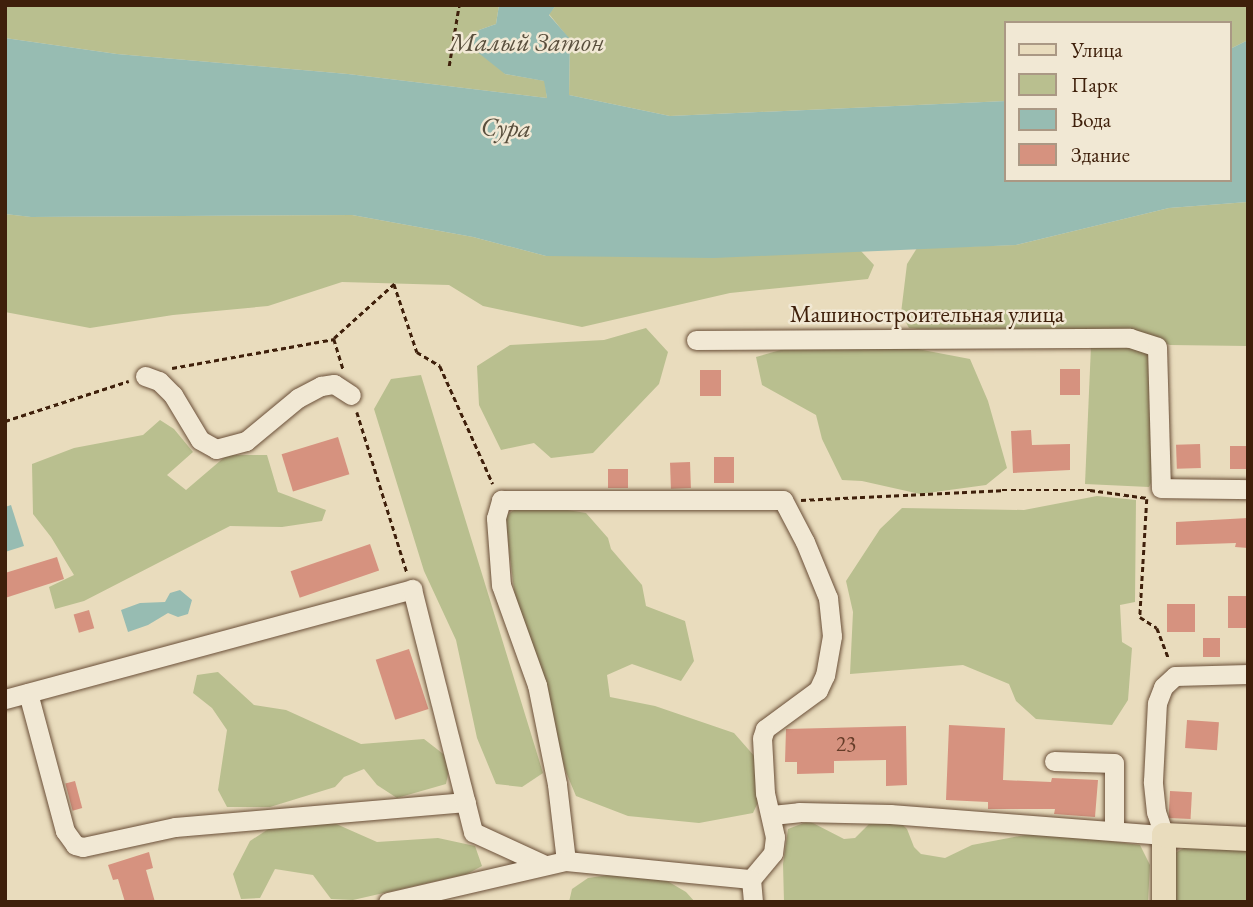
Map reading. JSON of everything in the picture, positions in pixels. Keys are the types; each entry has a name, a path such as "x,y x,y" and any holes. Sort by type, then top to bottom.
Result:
{"main road":[{"path":"1164,902 1164,835 1248,839"}],"street":[{"name":"Машиностроительная улица","path":"696,340 1130,338 1157,347 1154,493"},
{"path":"145,376 159,381 173,396 200,440 216,449 246,441 298,398 321,386 334,384 351,395"},
{"path":"1154,493 1248,489"},
{"path":"566,861 557,784 537,685 501,585 496,518 501,500 783,500 805,542 828,598 832,636 825,675 818,690 765,729 762,738 765,793 775,837 773,853 751,879 754,902"},
{"path":"5,699 412,589 473,832 542,864"},
{"path":"772,816 799,812 890,814 1164,835 1156,811 1153,780 1157,703 1163,687 1175,676 1248,674"},
{"path":"28,693 65,831 75,845 83,847 175,827 466,802"},
{"path":"1054,761 1114,763 1114,831"},
{"path":"388,902 542,864 566,861 751,879"}],"path":[{"path":"449,66 459,5"},
{"path":"334,339 394,284 417,352 440,366 501,500"},
{"path":"783,500 1002,490 1154,493 1140,617 1157,628 1175,676"}],"green space":[{"path":"5,5 499,5 496,24 479,30 505,74 545,81 547,98 348,74 117,54 5,38"},
{"path":"556,5 1248,5 1248,40 1232,48 1232,21 1004,21 1004,101 670,116 569,95 570,40 549,14"},
{"path":"1248,202 1248,346 1170,345 1129,332 993,337 909,328 901,313 907,264 917,248 1016,245 1169,208"},
{"path":"5,214 32,217 352,215 473,237 546,256 860,250 874,265 868,279 730,293 582,327 483,306 449,285 342,282 268,306 173,315 90,328 5,312"},
{"path":"646,328 668,352 659,384 593,453 551,458 534,443 501,450 479,405 477,366 510,345 604,340"},
{"path":"1091,346 1150,348 1154,477 1149,487 1085,484"},
{"path":"791,347 907,347 970,359 988,401 1007,468 986,485 920,494 862,481 842,480 822,439 816,415 762,385 756,357"},
{"path":"421,375 543,773 522,787 496,784 477,738 456,640 424,571 374,409 391,379"},
{"path":"160,420 174,429 193,452 167,475 186,490 227,455 267,455 278,492 326,510 322,521 282,527 230,526 84,601 55,609 49,587 74,575 51,537 33,514 32,464 74,448 143,435"},
{"path":"1097,496 1136,500 1135,602 1120,605 1122,642 1132,648 1128,700 1112,725 1036,719 1016,701 1009,684 963,665 850,674 853,612 846,581 880,529 902,508 1024,510"},
{"path":"525,503 586,513 608,538 611,549 642,585 646,606 685,621 694,661 681,681 632,664 607,675 610,697 655,706 734,733 771,775 753,813 699,823 628,816 576,796 518,622 505,516"},
{"path":"218,672 254,705 286,710 361,744 424,739 451,760 446,784 397,798 377,785 364,769 344,777 335,787 270,807 227,807 218,790 227,730 212,708 193,693 197,675"},
{"path":"885,820 900,822 921,854 945,858 972,845 1041,832 1140,845 1150,865 1148,902 784,902 783,864 788,829 809,821 844,839 855,838 869,824"},
{"path":"334,823 377,842 438,838 475,846 482,866 467,874 353,900 331,899 313,875 275,869 260,898 241,899 233,874 250,841 273,826"},
{"path":"1197,840 1248,846 1248,902 1171,902 1172,855"},
{"path":"609,875 649,876 669,882 686,892 695,902 569,902 572,889 588,878"}],"water":[{"path":"499,5 556,5 549,15 570,39 569,95 670,116 1004,101 1004,182 1232,182 1232,48 1248,40 1248,202 1169,208 1016,245 714,258 546,256 473,237 352,215 31,217 5,214 5,38 117,54 348,74 547,98 544,81 505,74 466,43 479,30 496,24"},
{"path":"11,505 24,546 5,552 5,507"},
{"path":"180,590 192,600 188,614 178,617 168,613 148,625 128,632 121,610 140,603 165,602 170,593"}],"building":[{"path":"1060,369 1080,369 1080,395 1060,395"},
{"path":"700,370 721,370 721,396 700,396"},
{"path":"1031,430 1032,445 1070,444 1070,470 1013,473 1011,431"},
{"path":"338,437 349,474 293,492 282,454"},
{"path":"1200,444 1201,468 1177,469 1176,445"},
{"path":"1230,446 1248,446 1248,469 1230,469"},
{"path":"714,457 734,457 734,483 714,483"},
{"path":"690,462 691,488 671,489 670,463"},
{"path":"608,469 628,469 628,488 608,488"},
{"path":"1248,518 1248,548 1235,547 1236,543 1176,545 1176,522"},
{"path":"370,544 379,570 300,598 291,571"},
{"path":"57,557 64,579 5,598 5,573"},
{"path":"1228,596 1248,596 1248,628 1228,628"},
{"path":"1167,604 1195,604 1195,632 1167,632"},
{"path":"89,610 94,628 79,633 74,614"},
{"path":"1203,638 1220,638 1220,657 1203,657"},
{"path":"409,649 428,709 395,720 376,660"},
{"path":"1187,720 1219,722 1217,750 1185,748"},
{"path":"949,725 1005,728 1003,780 1098,780 1095,817 1054,814 1055,809 988,809 988,802 946,800"},
{"path":"906,726 907,785 886,786 886,760 834,761 834,773 797,774 797,762 785,762 786,729"},
{"path":"75,781 82,808 73,811 65,784"},
{"path":"1170,791 1192,792 1191,819 1169,818"},
{"path":"149,852 153,868 146,870 155,902 125,902 118,879 113,880 108,865"}],"water label":[{"name":"Малый Затон","path":"527,43"},
{"name":"Сура","path":"506,128"}]}
